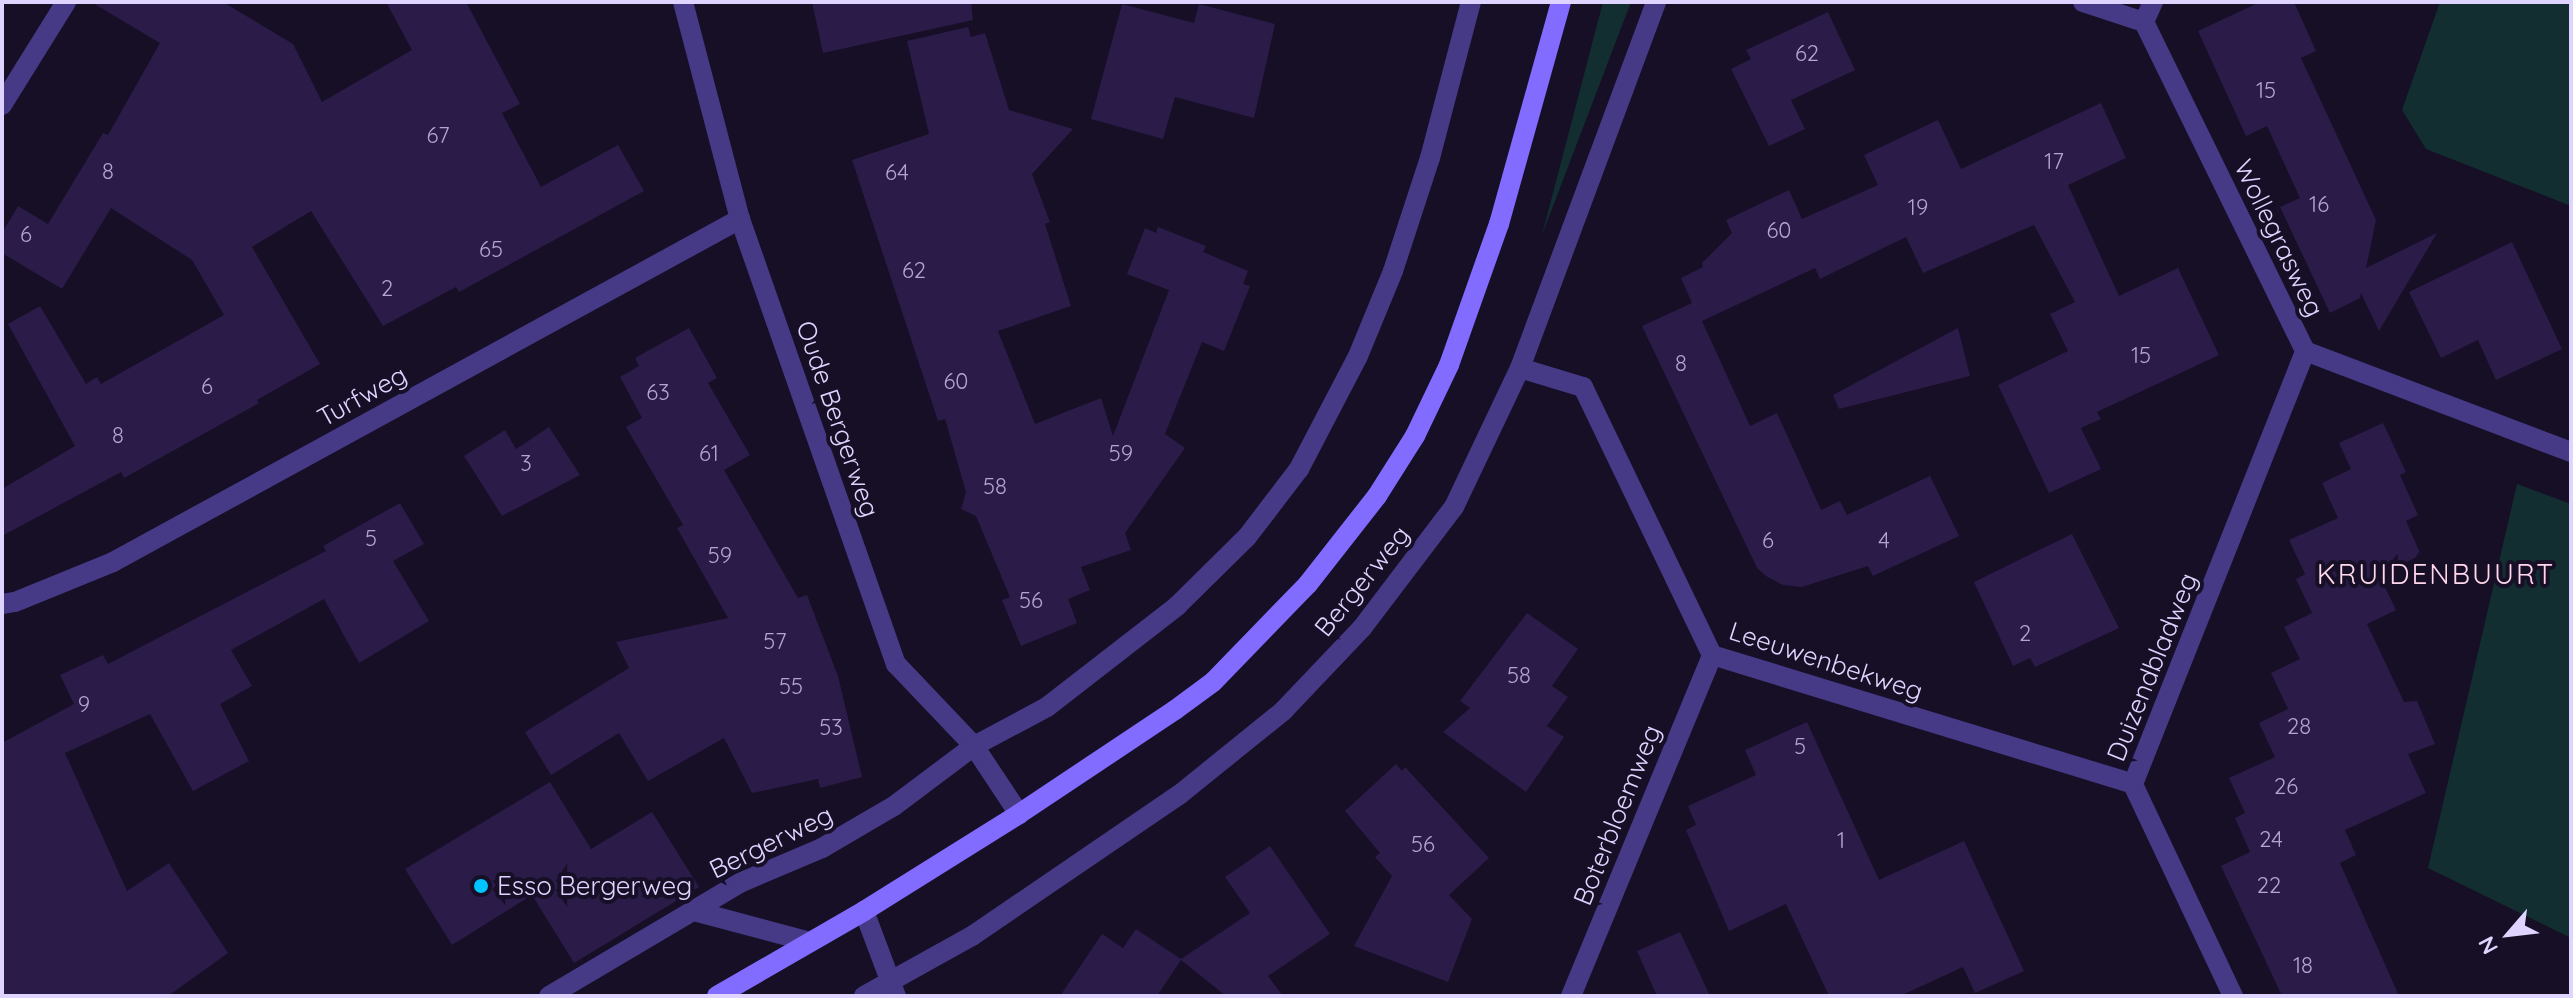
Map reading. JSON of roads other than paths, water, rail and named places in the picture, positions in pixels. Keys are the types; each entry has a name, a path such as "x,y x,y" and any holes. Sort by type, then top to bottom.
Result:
{"main road":[{"name":"Bergerweg","path":"717,996 807,941 864,911 1019,814 1213,682 1308,584 1377,496 1415,436 1476,297 1561,2"}],"street":[{"path":"2,105 66,2"},
{"name":"Oude Bergerweg","path":"683,2 740,219 896,664 974,746 1019,814"},
{"name":"Bergerweg","path":"549,996 742,882 822,848 894,806 974,746 1047,707 1177,606 1247,537 1299,469 1358,356 1393,271 1430,158 1471,2"},
{"name":"Bergerweg","path":"864,996 894,989 1179,795 1283,711 1343,649 1454,507 1520,368 1656,2"},
{"path":"2083,2 2144,22 2153,2"},
{"name":"Wollegrasweg","path":"2144,22 2305,351 2571,452"},
{"name":"Turfweg","path":"2,604 15,602 113,562 740,219"},
{"name":"Duizendbladweg","path":"2233,996 2133,784 2305,351"},
{"name":"Leeuwenbekweg","path":"1520,368 1583,387 1712,655 2133,784"},
{"name":"Boterbloemweg","path":"1571,996 1712,655"},
{"name":"Bergerweg","path":"694,911 807,941"},
{"path":"864,911 894,989"}],"place":[{"name":"Esso Bergerweg","path":"481,886"}],"district":[{"name":"KRUIDENBUURT","path":"2436,574"}]}
